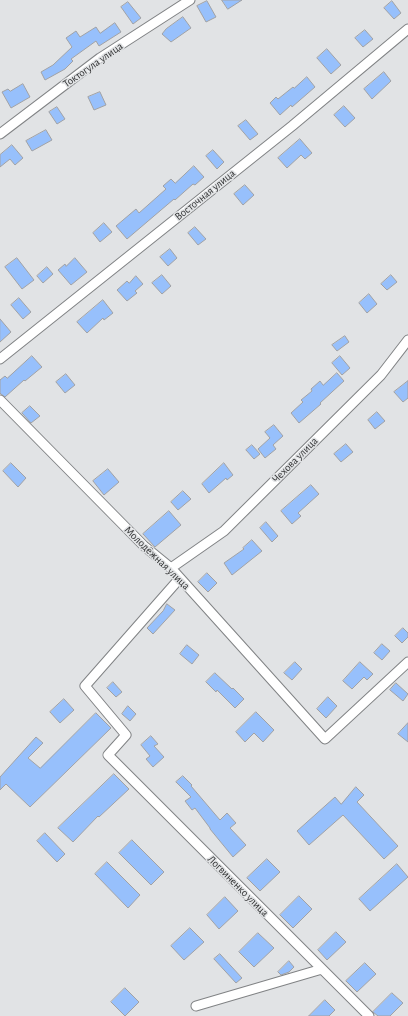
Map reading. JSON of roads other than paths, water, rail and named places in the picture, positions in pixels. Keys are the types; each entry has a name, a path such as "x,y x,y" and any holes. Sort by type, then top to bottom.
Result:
{"street":[{"name":"Токтогула улица","path":"0,134 100,58 190,0"},
{"name":"Восточная улица","path":"0,359 292,126 408,28"},
{"name":"Чехова улица","path":"171,568 224,531 381,374 408,340"},
{"name":"Молодёжная улица","path":"0,400 144,546 171,568 325,739 408,662"},
{"name":"Логвиненко улица","path":"180,578 85,686 126,734 108,755 369,1016"},
{"path":"196,1006 322,968"}]}
